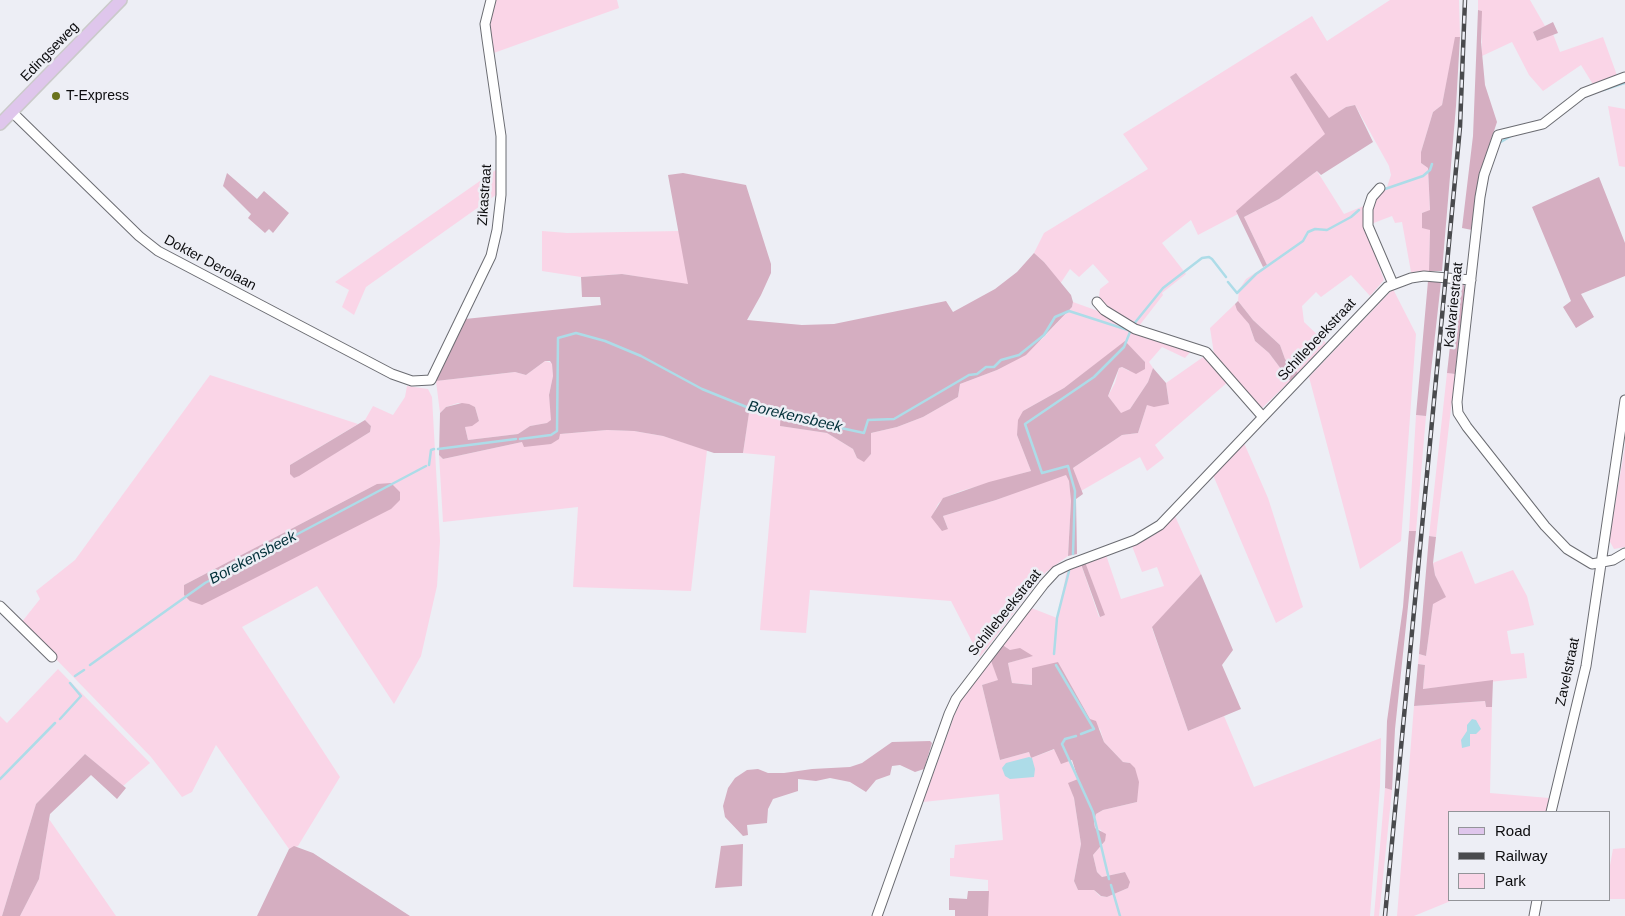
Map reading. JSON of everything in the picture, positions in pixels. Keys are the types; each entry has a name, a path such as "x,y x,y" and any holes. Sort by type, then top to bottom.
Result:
{"main road":[{"name":"Edingseweg","path":"0,124 121,0"}],"street":[{"name":"Zikastraat","path":"431,380 491,256 497,230 502,195 502,152 498,108 486,39 486,24 491,0"},
{"name":"Kalvariestraat","path":"1599,564 1592,564 1584,560 1556,539 1482,448 1458,413 1457,402 1480,197 1484,174 1498,135 1543,124 1583,92 1625,77"},
{"name":"Dokter Derolaan","path":"12,112 139,236 158,251 392,374 412,381 431,380"},
{"path":"1380,188 1372,197 1368,209 1368,226 1392,284 1424,276 1471,280"},
{"name":"Schillebeekstraat","path":"877,916 949,714 964,686 1056,572 1068,564 1135,540 1160,525 1392,284"},
{"path":"1097,302 1104,310 1135,329 1206,352 1263,417"},
{"name":"Zavelstraat","path":"1551,811 1586,666 1599,564 1625,400"},
{"path":"1599,564 1625,553"},
{"path":"0,606 52,657"},
{"path":"1534,916 1537,901"}],"green space":[{"path":"494,0 617,0 619,8 491,54 488,27"},
{"path":"1390,0 1459,0 1460,37 1456,37 1442,105 1433,112 1421,152 1421,163 1428,168 1430,211 1422,213 1430,230 1429,271 1411,272 1402,222 1395,223 1392,216 1371,224 1374,201 1387,187 1391,175 1389,166 1355,105 1346,107 1329,119 1290,77 1326,134 1237,211 1238,214 1198,235 1191,220 1162,243 1186,274 1162,293 1163,295 1139,326 1104,305 1099,296 1100,289 1109,282 1093,264 1079,277 1070,269 1060,284 1044,262 1034,253 1044,233 1148,169 1123,134 1312,16 1327,41"},
{"path":"1478,0 1530,0 1545,26 1533,32 1537,41 1553,34 1560,52 1603,37 1618,78 1594,86 1581,65 1543,91 1529,75 1512,42 1482,56 1481,11 1478,10"},
{"path":"1608,106 1625,109 1625,167 1619,166"},
{"path":"500,167 500,192 366,287 354,315 342,307 349,290 335,282"},
{"path":"1317,171 1344,214 1366,205 1365,227 1384,280 1370,296 1351,275 1321,297 1316,292 1302,306 1304,322 1326,343 1298,373 1285,359 1280,345 1253,320 1238,301 1239,290 1246,279 1267,265 1244,217 1279,199"},
{"path":"542,231 567,233 679,231 689,285 622,274 581,277 542,271"},
{"path":"1393,289 1416,334 1401,541 1360,569 1309,377"},
{"path":"1073,302 1098,311 1131,331 1192,350 1185,358 1162,347 1149,362 1153,368 1148,382 1130,409 1121,414 1108,396 1115,383 1119,368 1122,367 1129,371 1145,362 1125,342 1064,388 1023,411 1017,435 1031,471 961,491 944,498 938,504 932,517 948,529 943,516 996,500 1058,476 1066,475 1069,481 1071,501 1068,556 1046,572 980,657 951,601 810,590 806,633 760,630 775,456 743,453 749,412 782,410 781,426 827,433 853,449 857,458 864,461 871,454 871,433 897,427 923,417 958,397 960,384 997,370 1042,339 1072,307"},
{"path":"1235,304 1249,324 1255,341 1269,353 1290,381 1262,408 1214,354 1210,328"},
{"path":"1206,355 1229,381 1155,445 1164,458 1147,471 1140,457 1081,491 1073,468 1122,435 1138,433 1147,405 1169,404 1166,383"},
{"path":"545,361 552,363 553,376 549,395 552,420 548,423 530,426 518,434 468,440 465,427 479,421 475,407 458,403 446,407 440,413 436,381 515,372 526,375"},
{"path":"1447,373 1455,374 1436,537 1429,536"},
{"path":"210,375 358,424 290,465 294,478 370,432 371,426 365,420 373,406 393,415 405,397 407,386 428,389 432,397 440,541 437,586 421,656 394,704 317,586 242,627 340,777 298,846 289,849 216,745 192,792 182,797 151,757 21,623 40,599 36,591 75,560","holes":["377,484 184,595 184,585"]},
{"path":"1416,415 1426,416 1416,531 1409,531"},
{"path":"607,430 634,431 663,436 707,450 691,591 573,587 578,507 443,522 439,455 443,459 522,442 551,444 560,434"},
{"path":"1244,443 1268,498 1303,607 1276,623 1213,475"},
{"path":"1625,446 1625,547 1614,549 1609,540"},
{"path":"1175,516 1201,574 1152,628 1188,731 1224,716 1254,787 1381,738 1380,786 1370,916 988,916 988,880 950,876 950,858 954,858 955,845 1003,840 999,794 923,802 958,705 990,658 999,680 982,685 1000,760 1029,752 1031,758 1055,749 1071,760 1078,779 1069,783 1074,798 1081,844 1074,881 1078,890 1094,890 1100,896 1107,897 1128,888 1125,872 1102,877 1097,872 1093,855 1105,841 1101,830 1095,828 1096,814 1103,810 1137,802 1130,763 1123,762 1104,742 1100,729 1090,719 1058,662 1033,685 1012,683 1008,663 1032,656 1010,650 1001,644 1029,607 1057,618 1067,570 1081,564 1099,617 1104,615 1085,562 1106,555 1121,599 1164,586 1157,567 1142,572 1132,546 1154,535"},
{"path":"1462,551 1475,584 1513,570 1527,596 1534,625 1507,631 1511,654 1524,653 1527,678 1423,689 1425,665 1418,664 1419,654 1426,656 1433,603 1445,596 1435,575 1433,563"},
{"path":"58,669 150,763 123,786 85,754 36,804 2,916 0,916 0,716 7,723"},
{"path":"1485,701 1486,707 1492,707 1490,793 1549,798 1546,811 1448,811 1448,901 1451,901 1414,916 1397,916 1414,706"},
{"path":"1385,788 1392,790 1379,916 1374,916"},
{"path":"49,819 116,916 20,916 39,879"},
{"path":"1625,848 1625,899 1610,899 1610,866 1613,849"}],"shaded area":[{"path":"1478,10 1482,11 1481,42 1485,85 1497,122 1480,173 1472,230 1462,228 1473,136"},
{"path":"1553,22 1558,33 1537,41 1533,32"},
{"path":"1455,37 1460,37 1442,271 1429,271 1430,230 1422,228 1422,213 1430,210 1428,168 1421,163 1421,152 1433,112 1442,105"},
{"path":"1296,73 1329,118 1346,107 1355,105 1373,142 1321,175 1317,171 1279,199 1244,217 1267,265 1263,267 1236,211 1325,134 1290,77"},
{"path":"227,173 257,199 264,191 289,213 273,233 269,229 265,233 248,218 251,214 223,186"},
{"path":"683,173 746,185 771,264 771,273 747,320 802,325 834,324 946,301 953,312 995,289 1017,272 1034,253 1044,262 1071,295 1072,307 1026,355 997,370 960,384 958,397 923,417 897,427 871,433 871,454 864,462 857,458 853,449 827,433 780,426 781,410 749,413 743,453 714,453 663,436 634,431 607,430 560,434 559,439 551,444 524,447 522,442 443,459 439,455 440,413 446,407 462,403 475,407 479,421 472,426 465,427 468,440 518,434 530,426 547,423 551,420 549,395 553,376 550,361 545,361 526,375 515,372 436,381 465,319 601,305 600,297 582,297 581,277 622,274 688,284 668,175"},
{"path":"1599,177 1625,243 1625,276 1581,294 1594,317 1576,328 1563,307 1571,301 1532,207"},
{"path":"1428,281 1441,282 1426,416 1416,415"},
{"path":"1457,283 1463,283 1465,288 1455,374 1447,373"},
{"path":"1238,301 1253,320 1280,345 1285,359 1298,373 1290,381 1269,353 1255,341 1249,324 1237,310 1235,304"},
{"path":"1125,341 1145,362 1145,369 1136,374 1122,367 1119,368 1108,396 1121,413 1130,409 1148,382 1153,368 1166,383 1169,404 1154,407 1147,405 1138,433 1122,435 1073,468 1083,494 1076,499 1077,554 1068,556 1071,501 1069,481 1066,475 996,500 943,516 948,529 942,531 931,517 943,498 989,482 1031,471 1017,435 1018,420 1023,411 1064,388"},
{"path":"365,420 371,426 370,432 299,476 294,478 290,474 290,465"},
{"path":"391,483 400,492 400,500 391,509 202,605 190,601 184,595 184,585 377,484"},
{"path":"1409,531 1416,531 1395,729 1392,790 1385,788 1387,721 1403,607"},
{"path":"1429,536 1436,537 1433,563 1435,575 1446,597 1433,604 1426,656 1419,654"},
{"path":"1085,562 1105,615 1100,617 1081,564"},
{"path":"1201,574 1233,650 1222,665 1241,709 1188,731 1152,627"},
{"path":"1001,644 1010,650 1020,648 1033,656 1008,663 1012,683 1032,685 1032,668 1058,662 1090,719 1096,721 1104,742 1123,762 1130,763 1135,768 1139,782 1137,802 1103,810 1096,814 1094,822 1095,828 1106,834 1105,841 1093,855 1097,872 1102,877 1125,872 1130,882 1128,888 1107,897 1101,896 1094,890 1078,890 1074,881 1081,844 1074,798 1068,783 1078,779 1072,760 1061,764 1054,749 1031,758 1029,752 1000,760 982,685 998,680 990,658"},
{"path":"1418,664 1425,665 1423,689 1493,680 1492,707 1486,707 1485,701 1414,706"},
{"path":"930,741 932,743 924,769 915,772 900,765 892,766 890,775 876,780 866,792 850,782 830,778 816,781 798,779 798,791 773,799 768,809 767,823 747,825 748,835 743,836 725,817 723,806 728,788 735,778 747,770 758,769 768,773 784,773 850,767 862,763 892,742"},
{"path":"85,754 126,788 117,799 91,775 50,814 39,879 20,916 2,916 36,804"},
{"path":"743,844 742,886 715,888 721,846"},
{"path":"294,846 313,853 410,916 257,916 289,849"},
{"path":"968,891 989,891 988,916 955,916 955,910 949,910 949,898 967,899"}],"water":[{"path":"1472,719 1476,720 1481,729 1476,734 1470,734 1470,746 1462,748 1461,740 1467,731 1467,725"},
{"path":"1029,757 1032,758 1035,769 1034,777 1010,779 1005,776 1002,768 1006,763"}],"waterway":[{"name":"Borekensbeek","path":"1603,90 1625,83"},
{"name":"Borekensbeek","path":"1499,143 1511,136"},
{"name":"Borekensbeek","path":"1385,189 1423,176 1430,170 1432,164"},
{"name":"Borekensbeek","path":"1228,282 1237,293 1256,274 1303,241 1308,232 1315,229 1327,230 1351,217 1359,210"},
{"name":"Borekensbeek","path":"1133,325 1163,288 1202,258 1209,257 1212,259 1226,277"},
{"name":"Borekensbeek","path":"520,439 551,435 557,431 558,338 576,333 605,341 641,356 702,389 749,408 864,433 868,420 894,419 969,375 977,374 986,367 994,367 1001,360 1019,355 1044,335 1055,317 1069,311 1131,331"},
{"path":"1073,554 1075,491 1068,466 1042,473 1025,424 1094,377 1124,347 1130,332"},
{"name":"Borekensbeek","path":"438,449 516,439"},
{"name":"Borekensbeek","path":"429,465 431,450 434,449"},
{"name":"Borekensbeek","path":"90,665 205,583 426,466"},
{"path":"1054,654 1057,618 1069,571"},
{"path":"1056,665 1094,729 1081,734"},
{"name":"Borekensbeek","path":"75,676 84,670"},
{"name":"Borekensbeek","path":"60,719 81,696 70,683"},
{"name":"Borekensbeek","path":"0,779 55,723"},
{"path":"1076,736 1065,739 1062,744 1093,812 1109,879"},
{"path":"1111,885 1120,916"}],"railway":[{"path":"1385,916 1460,127 1465,0"}],"place":[{"name":"T-Express","path":"56,96"}]}
